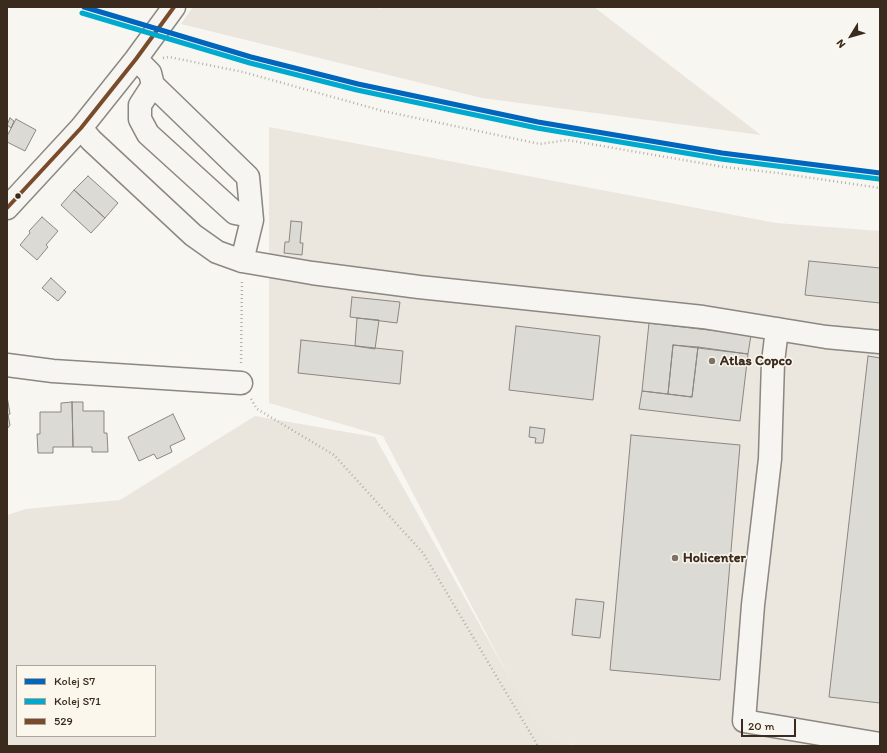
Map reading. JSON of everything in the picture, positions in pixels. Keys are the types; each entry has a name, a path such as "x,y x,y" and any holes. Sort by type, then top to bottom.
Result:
{"street":[{"path":"174,7 146,73 140,105 140,119 148,134 235,213 251,216"},
{"path":"7,208 80,128 146,73"},
{"path":"146,73 248,177 252,220 242,261"},
{"path":"80,128 193,235 217,252 242,261 312,273 419,287 703,317 826,337 880,342"},
{"path":"777,329 773,362 770,459 753,605 744,722 880,744"},
{"path":"7,365 61,371 241,383"}],"path":[{"path":"146,73 158,59 169,57 243,72 383,112 540,144 567,140 724,167 778,173 880,188"},
{"path":"242,261 241,383 257,409 334,455 424,553 538,746"}],"shaded area":[{"path":"193,7 378,7 381,9 382,7 594,7 761,135 482,98 181,24"},
{"path":"269,127 776,223 880,231 880,746 576,746 537,731 383,436 269,403"},
{"path":"255,416 375,437 539,731 575,746 7,746 7,515 26,509 120,500"}],"building":[{"path":"10,118 14,121 11,128 7,125"},
{"path":"16,119 36,130 25,151 7,142 7,136"},
{"path":"88,176 118,203 105,218 74,190"},
{"path":"74,190 105,218 91,233 61,205"},
{"path":"42,217 58,231 46,245 48,247 37,260 20,245 30,233 29,231"},
{"path":"291,221 302,222 300,243 303,243 302,255 284,253 285,242 289,242"},
{"path":"809,261 880,268 880,303 805,295"},
{"path":"51,278 66,292 58,301 42,288"},
{"path":"352,297 400,302 397,323 350,317"},
{"path":"357,318 379,320 375,349 355,346"},
{"path":"649,323 751,335 748,354 673,345 668,394 642,391"},
{"path":"516,326 600,336 593,400 509,390"},
{"path":"301,340 403,351 400,384 298,373"},
{"path":"673,345 698,347 692,397 668,394"},
{"path":"698,347 748,354 740,421 639,409 642,391 692,397"},
{"path":"868,356 880,358 880,703 829,697"},
{"path":"7,396 10,425 7,429"},
{"path":"72,402 73,447 53,447 53,453 38,453 37,434 40,434 40,412 61,412 61,403"},
{"path":"72,402 83,402 83,411 104,411 104,433 107,433 108,452 92,452 92,447 73,447"},
{"path":"173,414 185,439 170,446 172,452 157,459 154,454 139,461 128,437"},
{"path":"530,427 545,429 543,443 535,443 536,438 529,437"},
{"name":"Holicenter","path":"631,435 740,445 720,680 610,670"},
{"path":"576,599 604,602 600,638 572,635"}],"rail line":[{"name":"S7","path":"84,7 251,57 358,84 538,122 722,153 880,173"},
{"name":"S71","path":"82,13 250,63 357,90 537,128 721,159 879,179"}],"transit line":[{"name":"529","path":"7,208 81,128 136,59 174,7"}],"place":[{"name":"Atlas Copco","path":"712,361"},
{"name":"Holicenter","path":"675,558"}]}
